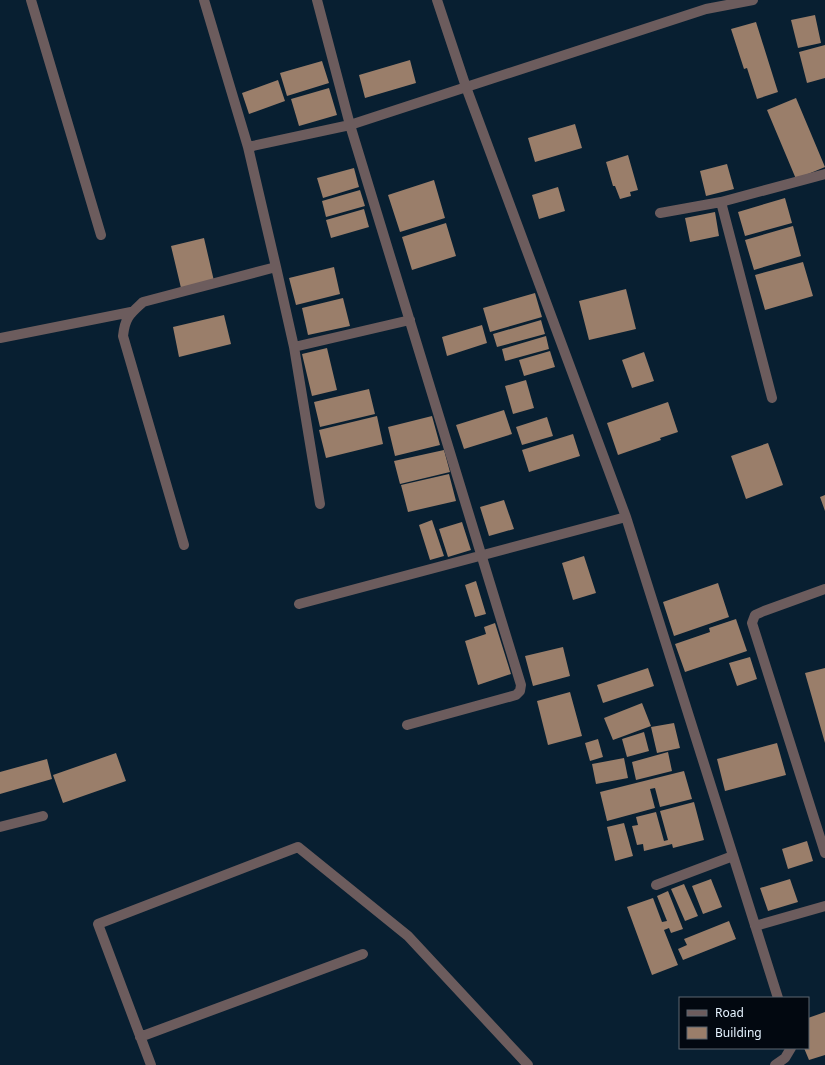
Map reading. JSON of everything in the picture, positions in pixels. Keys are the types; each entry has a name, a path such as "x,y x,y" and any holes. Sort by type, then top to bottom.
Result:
{"street":[{"path":"31,0 101,235"},
{"path":"204,0 248,147 276,267 294,346 320,504"},
{"path":"317,0 350,125 521,685 520,691 516,695 407,725"},
{"path":"437,0 466,87 626,517 778,997"},
{"path":"248,147 350,125 466,87 704,5 754,0"},
{"path":"660,213 721,202 825,174"},
{"path":"721,202 772,398"},
{"path":"184,545 123,336 125,323 131,312 143,302 276,267"},
{"path":"0,338 131,312"},
{"path":"294,346 410,320"},
{"path":"299,604 626,517"},
{"path":"825,589 755,615 752,623 825,853"},
{"path":"0,827 43,816"},
{"path":"151,1065 98,924 298,847 408,936 528,1065"},
{"path":"656,886 733,856"},
{"path":"755,926 825,906"},
{"path":"140,1037 363,954"},
{"path":"775,1065 785,1058 790,1049"}],"building":[{"path":"815,15 821,43 798,48 791,20"},
{"path":"756,22 778,92 757,99 747,68 744,69 731,29"},
{"path":"825,45 825,78 807,83 799,52"},
{"path":"410,60 416,83 365,98 359,75"},
{"path":"322,61 329,83 287,96 280,73"},
{"path":"278,80 285,101 249,114 242,93"},
{"path":"329,88 337,115 299,126 291,99"},
{"path":"796,98 825,167 796,179 767,110"},
{"path":"575,124 582,148 535,162 528,138"},
{"path":"628,155 638,190 630,192 631,196 620,199 615,186 613,186 606,162"},
{"path":"727,164 734,189 706,196 700,171"},
{"path":"354,168 359,187 323,198 317,178"},
{"path":"434,180 445,218 400,232 388,195"},
{"path":"558,187 565,211 539,219 532,195"},
{"path":"360,190 365,206 326,217 322,201"},
{"path":"785,198 792,223 745,236 738,212"},
{"path":"364,209 369,227 331,238 326,220"},
{"path":"715,212 719,236 690,242 685,218"},
{"path":"446,223 456,256 412,270 402,237"},
{"path":"793,226 801,256 754,270 745,240"},
{"path":"204,238 214,281 181,288 171,246"},
{"path":"803,262 813,296 765,310 755,275"},
{"path":"334,267 340,294 296,305 289,278"},
{"path":"626,289 636,329 589,340 579,301"},
{"path":"535,293 542,317 490,332 483,308"},
{"path":"343,298 350,326 308,335 302,308"},
{"path":"224,315 231,344 179,357 173,327"},
{"path":"541,320 545,334 497,347 493,334"},
{"path":"482,325 487,343 447,356 442,337"},
{"path":"546,336 549,349 505,361 502,349"},
{"path":"327,348 337,390 312,396 302,354"},
{"path":"550,351 555,367 524,376 519,360"},
{"path":"644,352 654,381 632,388 622,360"},
{"path":"526,380 534,408 513,414 505,386"},
{"path":"369,389 375,414 320,427 314,402"},
{"path":"668,402 678,432 660,438 661,440 618,455 607,423"},
{"path":"504,410 512,434 464,449 456,425"},
{"path":"377,416 383,444 326,458 319,430"},
{"path":"432,416 440,445 395,456 388,427"},
{"path":"547,417 553,436 522,445 516,427"},
{"path":"573,434 580,456 529,472 522,450"},
{"path":"768,443 783,485 746,499 731,456"},
{"path":"444,450 450,472 400,484 394,461"},
{"path":"449,474 456,501 408,512 401,485"},
{"path":"825,495 825,511 820,497"},
{"path":"504,500 514,529 489,536 480,507"},
{"path":"432,520 444,556 430,560 419,525"},
{"path":"462,522 471,550 448,557 439,529"},
{"path":"584,556 596,593 573,600 562,563"},
{"path":"476,581 486,614 475,617 465,585"},
{"path":"718,583 729,617 674,636 663,602"},
{"path":"736,619 747,651 685,672 675,644 710,632 709,628"},
{"path":"495,623 511,674 478,685 465,641 486,634 484,627"},
{"path":"563,647 570,676 533,686 525,656"},
{"path":"750,657 757,679 737,686 729,663"},
{"path":"648,668 654,686 603,703 597,685"},
{"path":"825,668 825,743 805,673"},
{"path":"570,692 582,736 548,745 537,701"},
{"path":"642,703 651,726 613,740 604,718"},
{"path":"674,723 680,748 657,753 651,727"},
{"path":"644,732 649,751 627,757 622,739"},
{"path":"598,739 603,757 590,761 585,743"},
{"path":"777,743 786,775 725,791 717,759"},
{"path":"668,752 672,771 636,780 632,762"},
{"path":"116,753 126,781 63,803 53,775"},
{"path":"624,758 628,778 596,784 592,764"},
{"path":"47,759 52,779 0,794 0,772"},
{"path":"684,771 692,799 660,807 655,788 650,789 655,808 607,821 600,792"},
{"path":"694,802 704,840 673,848 672,844 644,851 643,844 637,845 632,826 638,825 636,817 656,812 664,841 668,840 660,811"},
{"path":"624,823 633,856 615,861 607,827"},
{"path":"807,841 813,861 788,869 782,849"},
{"path":"711,879 722,907 703,914 692,886"},
{"path":"790,879 798,902 768,911 760,888"},
{"path":"684,884 698,916 685,921 671,889"},
{"path":"668,891 683,929 671,933 669,928 664,930 678,965 652,975 627,907 653,898 662,922 667,921 657,896"},
{"path":"729,921 736,939 683,960 678,949 687,945 684,939"},
{"path":"825,1012 825,1055 809,1060 804,1049 809,1049 809,1018"}]}
